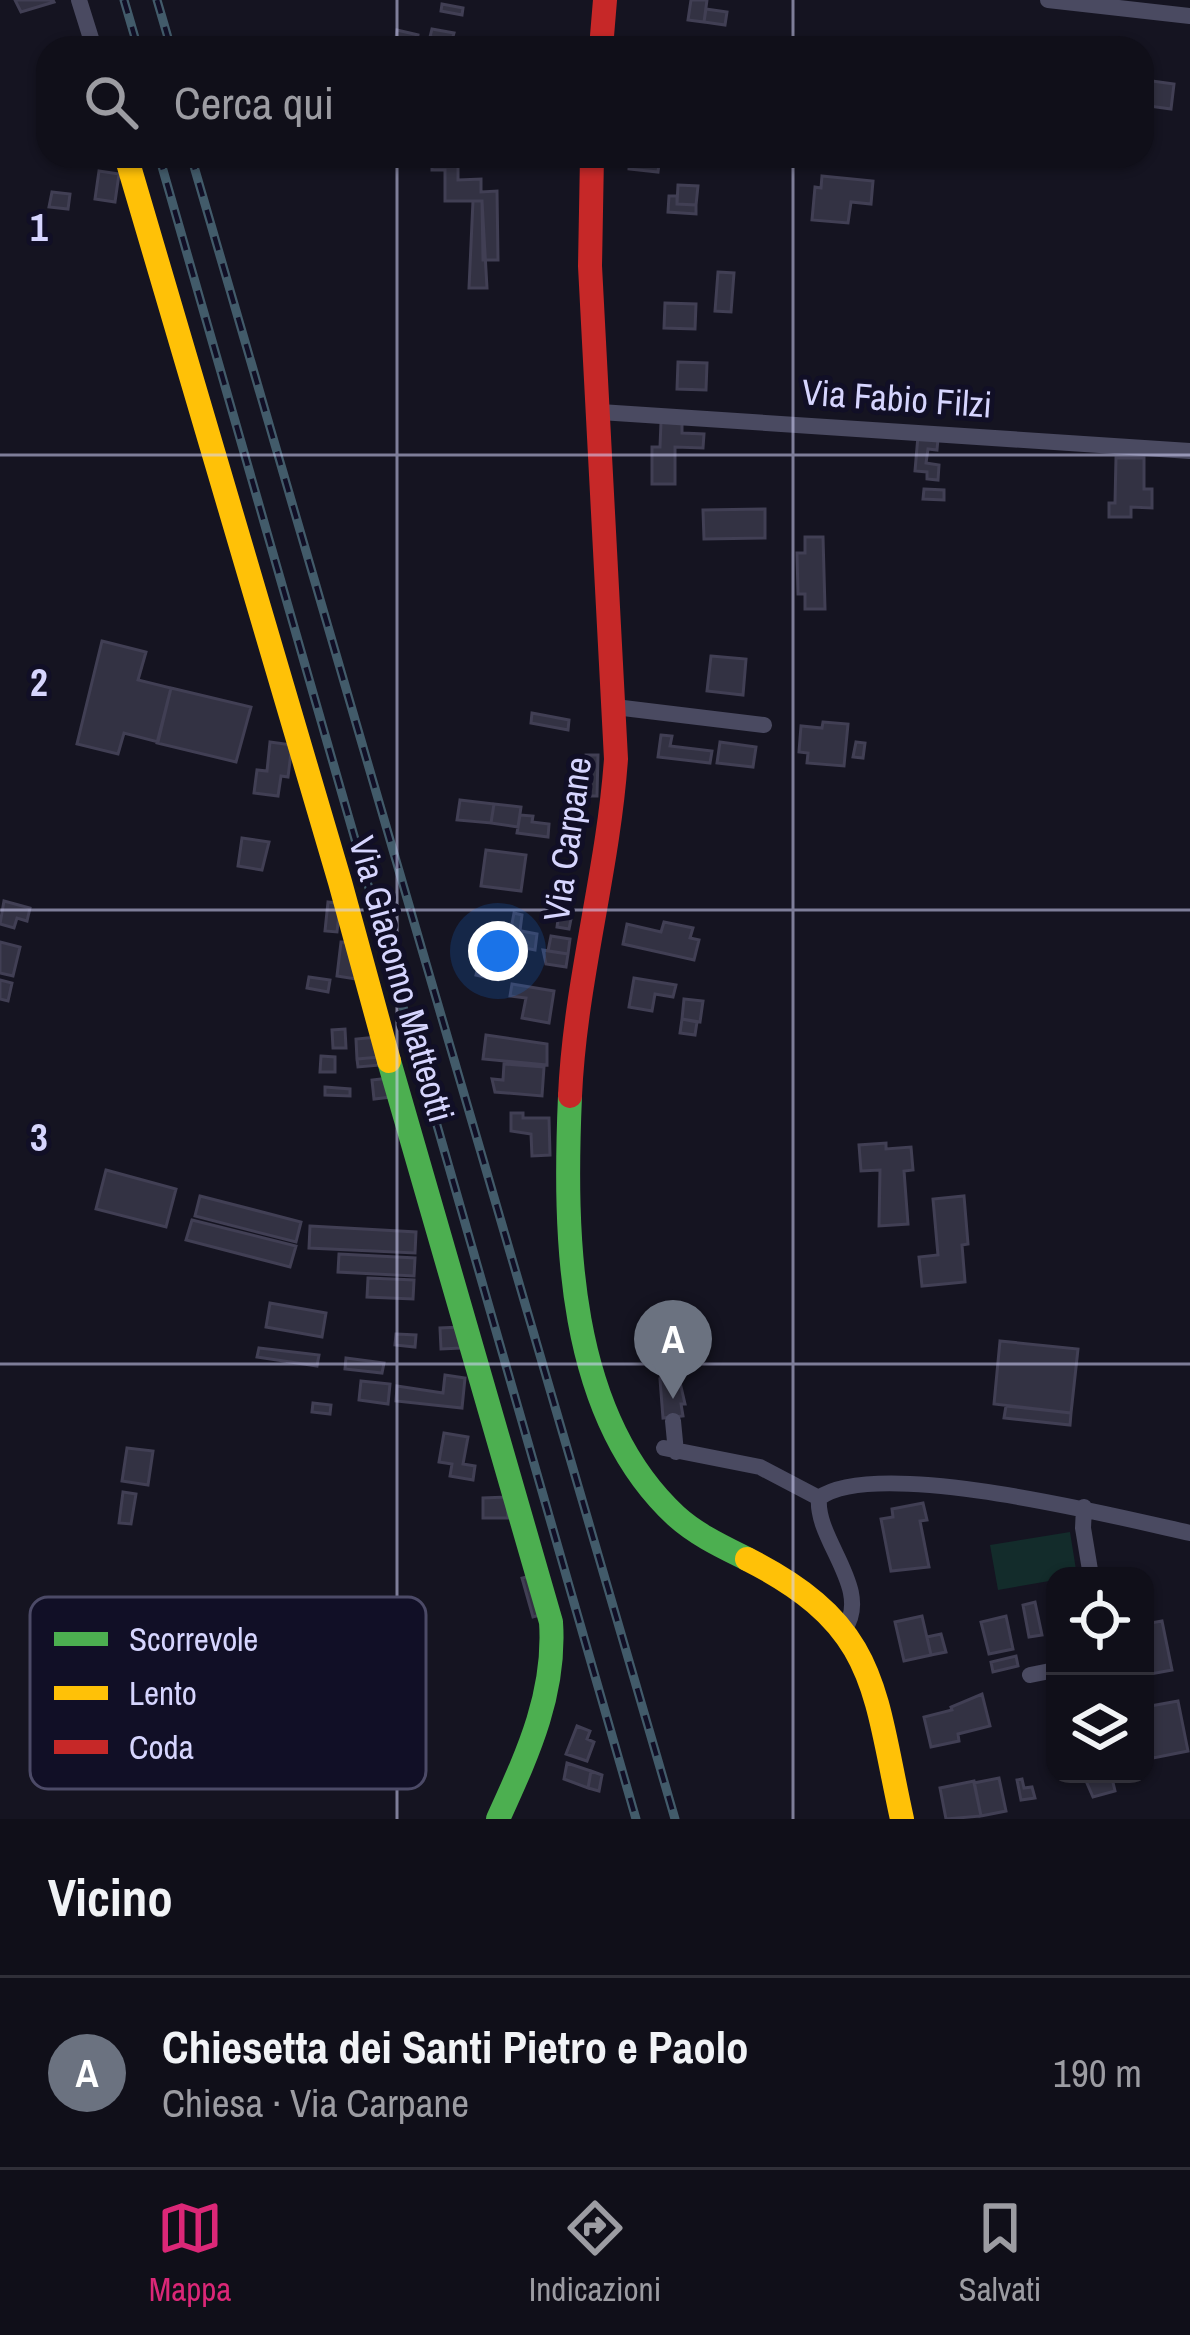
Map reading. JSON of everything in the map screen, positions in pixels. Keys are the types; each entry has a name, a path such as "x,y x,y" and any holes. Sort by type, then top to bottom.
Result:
{"street":[{"path":"79,0 90,36"},
{"path":"602,36 605,0"},
{"path":"1048,0 1190,16"},
{"name":"Via Giacomo Matteotti","path":"129,168 551,1622 554,1666 549,1690 498,1819"},
{"name":"Via Carpane","path":"592,168 590,266 615,707 612,818 572,1052 574,1255 580,1317 597,1389 622,1448 685,1523 794,1584 844,1630 866,1671 902,1819"},
{"name":"Via Fabio Filzi","path":"600,412 1190,451"},
{"path":"615,707 764,725"},
{"path":"673,1421 670,1450 760,1467 818,1498 861,1484 996,1493 1190,1533"},
{"name":"Via Carpane","path":"818,1498 820,1516 850,1590 851,1618 844,1630"},
{"path":"1084,1508 1089,1567"},
{"path":"1030,1675 1046,1672"}],"green space":[{"path":"1070,1532 1076,1567 1046,1567 1046,1582 998,1590 990,1545"}],"building":[{"path":"15,0 53,0 54,2 21,12"},
{"path":"691,0 707,0 704,22 688,20"},
{"path":"442,4 463,8 462,15 441,11"},
{"path":"706,9 727,12 725,25 704,22"},
{"path":"432,29 454,33 453,36 430,36"},
{"path":"1154,81 1174,84 1171,109 1154,107"},
{"path":"458,168 458,180 481,179 481,192 497,191 498,260 483,260 482,201 445,201 445,170 432,170"},
{"path":"99,171 119,174 115,202 95,199"},
{"path":"822,176 873,181 871,204 851,202 848,223 812,220 815,187 821,188"},
{"path":"678,185 698,186 696,205 677,204"},
{"path":"52,192 70,194 68,209 49,207"},
{"path":"669,196 677,196 677,204 696,205 696,214 668,212"},
{"path":"473,201 482,201 487,288 469,288"},
{"path":"718,272 734,273 731,312 715,311"},
{"path":"665,303 696,304 695,329 664,328"},
{"path":"678,362 707,363 706,390 677,389"},
{"path":"661,422 682,423 682,433 704,434 703,448 675,447 675,484 652,484 652,447 660,447"},
{"path":"918,436 938,438 937,450 928,449 926,463 939,465 938,480 915,471"},
{"path":"1116,458 1144,458 1144,489 1152,489 1152,508 1131,507 1131,517 1109,517 1109,503 1115,503"},
{"path":"924,489 944,490 944,500 923,499"},
{"path":"765,509 765,538 704,539 703,510"},
{"path":"805,537 823,537 825,609 805,609 805,594 798,594 797,553 805,553"},
{"path":"102,641 146,652 138,680 171,688 158,742 124,733 118,754 77,744"},
{"path":"711,656 746,659 743,695 707,691"},
{"path":"171,688 251,707 236,762 157,743"},
{"path":"532,713 569,720 568,730 531,723"},
{"path":"823,722 848,724 844,766 807,763 808,753 799,752 801,726 822,728"},
{"path":"661,735 672,736 670,746 712,751 710,763 658,757"},
{"path":"270,742 292,745 288,777 281,776 278,796 254,793 257,770 267,771"},
{"path":"720,742 756,747 753,767 717,763"},
{"path":"856,742 865,743 863,758 853,757"},
{"path":"586,755 598,755 597,796 575,796 576,772 586,773"},
{"path":"460,800 494,804 491,823 457,820"},
{"path":"494,804 521,807 518,827 491,823"},
{"path":"520,815 549,824 548,837 517,833"},
{"path":"242,838 269,842 262,870 238,866"},
{"path":"486,850 526,855 521,891 481,886"},
{"path":"4,901 30,908 27,921 17,918 14,928 0,924"},
{"path":"328,902 346,904 339,914 337,932 325,931"},
{"path":"559,912 572,914 569,929 557,927"},
{"path":"514,913 522,915 520,931 511,929"},
{"path":"664,922 693,928 690,938 699,940 694,960 623,944 627,924 661,932"},
{"path":"511,929 537,934 535,950 509,945"},
{"path":"551,936 570,939 568,954 548,951"},
{"path":"0,942 20,947 13,976 0,973"},
{"path":"341,942 354,943 356,979 337,976"},
{"path":"543,950 568,954 566,967 546,964"},
{"path":"479,962 500,967 498,980 476,975"},
{"path":"309,977 330,980 328,992 307,988"},
{"path":"634,978 676,985 673,997 655,994 652,1011 629,1007"},
{"path":"0,980 12,983 8,1001 0,999"},
{"path":"512,984 554,991 549,1023 522,1018 526,998 510,996"},
{"path":"684,999 703,1001 700,1022 682,1019"},
{"path":"682,1019 697,1022 695,1035 680,1033"},
{"path":"345,1029 346,1048 333,1048 332,1030"},
{"path":"486,1035 547,1044 547,1065 483,1059"},
{"path":"379,1037 380,1057 357,1059 356,1039"},
{"path":"321,1056 335,1057 335,1072 320,1072"},
{"path":"380,1057 381,1065 358,1067 357,1059"},
{"path":"504,1064 544,1067 542,1096 495,1092 492,1079 503,1080"},
{"path":"390,1078 392,1097 374,1099 372,1080"},
{"path":"325,1087 350,1089 350,1096 325,1095"},
{"path":"511,1113 549,1118 550,1155 532,1156 531,1134 511,1131"},
{"path":"886,1143 886,1149 911,1147 913,1170 904,1171 908,1224 879,1226 880,1170 861,1171 859,1145"},
{"path":"106,1170 176,1189 166,1227 96,1209"},
{"path":"200,1196 301,1222 296,1242 195,1216"},
{"path":"964,1196 965,1282 922,1286 919,1257 938,1255 933,1199"},
{"path":"192,1220 296,1246 290,1267 186,1240"},
{"path":"310,1226 416,1232 415,1253 309,1248"},
{"path":"339,1254 415,1258 414,1276 338,1272"},
{"path":"368,1278 414,1280 413,1299 367,1297"},
{"path":"270,1303 326,1313 322,1337 266,1327"},
{"path":"460,1327 461,1348 441,1349 440,1328"},
{"path":"396,1334 416,1335 415,1347 395,1345"},
{"path":"1000,1341 1078,1349 1071,1413 994,1404"},
{"path":"259,1348 319,1355 317,1366 257,1357"},
{"path":"346,1358 384,1363 382,1373 345,1369"},
{"path":"671,1367 671,1375 679,1378 661,1379 660,1368"},
{"path":"445,1375 465,1378 462,1408 396,1401 397,1386 443,1393"},
{"path":"679,1378 683,1416 663,1418 660,1379"},
{"path":"361,1381 390,1384 388,1404 359,1400"},
{"path":"313,1403 331,1405 330,1414 312,1412"},
{"path":"1006,1406 1071,1413 1070,1425 1004,1418"},
{"path":"444,1433 468,1437 463,1464 475,1466 473,1480 450,1476 452,1464 439,1462"},
{"path":"127,1448 153,1451 148,1485 122,1481"},
{"path":"123,1492 136,1494 131,1524 119,1523"},
{"path":"507,1497 508,1518 483,1518 483,1498"},
{"path":"923,1503 927,1520 920,1521 929,1567 891,1571 881,1519 893,1517 892,1509"},
{"path":"535,1575 544,1614 533,1617 522,1578"},
{"path":"1035,1602 1042,1635 1029,1637 1023,1605"},
{"path":"922,1616 931,1655 904,1661 895,1622"},
{"path":"1006,1616 1013,1649 989,1654 981,1622"},
{"path":"1162,1621 1172,1670 1154,1673 1154,1622"},
{"path":"941,1634 946,1652 931,1655 927,1637"},
{"path":"1016,1656 1018,1666 993,1672 991,1662"},
{"path":"982,1694 990,1726 958,1734 959,1741 931,1747 924,1717 952,1710"},
{"path":"1178,1701 1188,1751 1154,1758 1154,1705"},
{"path":"577,1726 590,1731 587,1739 594,1742 587,1761 566,1754"},
{"path":"567,1763 591,1771 588,1788 564,1779"},
{"path":"591,1771 602,1775 599,1791 588,1788"},
{"path":"999,1778 1006,1811 981,1816 974,1783"},
{"path":"1022,1779 1024,1788 1032,1787 1035,1798 1021,1800 1017,1780"},
{"path":"974,1781 981,1816 946,1819 940,1788"},
{"path":"1087,1783 1113,1783 1115,1791 1093,1797"}],"railway":[{"path":"124,0 134,36"},
{"path":"157,0 168,36"},
{"path":"162,168 636,1819"},
{"path":"194,168 675,1819"}],"traffic: fast":[{"path":"389,1061 551,1622 544,1699 498,1819"},
{"path":"570,1096 572,1263 593,1375 612,1427 640,1474 676,1516 747,1559"}],"traffic: slow":[{"path":"130,168 389,1061"},
{"path":"747,1559 823,1609 846,1636 875,1697 902,1819"}],"traffic: jam":[{"path":"602,36 605,0"},
{"path":"570,1096 616,759 590,266 592,168"}],"place":[{"name":"Chiesetta dei Santi Pietro e Paolo","path":"673,1399"}]}
